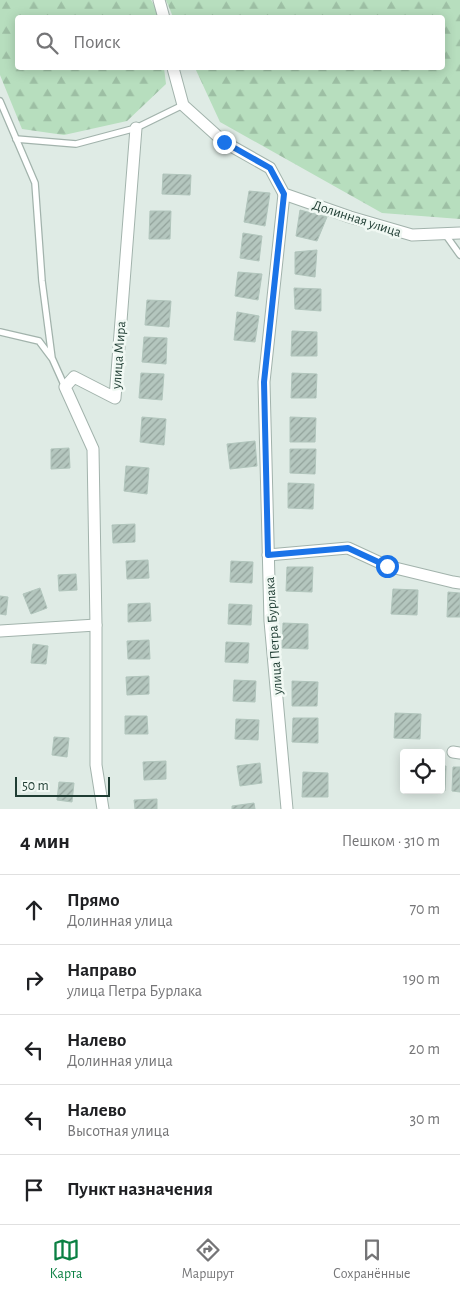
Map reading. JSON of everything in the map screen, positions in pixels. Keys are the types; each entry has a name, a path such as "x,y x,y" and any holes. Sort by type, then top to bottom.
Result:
{"street":[{"path":"159,0 163,15"},
{"path":"174,70 183,105 224,142 270,168 284,194"},
{"name":"улица Мира","path":"65,386 74,377 115,398 136,128"},
{"name":"Долинная улица","path":"284,194 350,217 412,235 460,233"},
{"name":"улица Петра Бурлака","path":"284,194 264,382 270,621 287,809"},
{"path":"65,386 92,449 96,625 96,765 103,809"},
{"path":"268,555 348,548 387,566 457,582"},
{"path":"0,631 96,625"}],"lane":[{"path":"0,101 35,183 42,281 52,358"},
{"path":"16,139 76,144 136,128 183,105"},
{"path":"445,234 460,254"},
{"path":"0,332 39,341 52,358 65,386"}],"green space":[{"path":"0,0 151,0 157,10 157,15 15,15 15,70 164,70 166,84 127,121 64,135 22,129 0,75"},
{"path":"166,0 460,0 460,219 382,213 220,122 196,70 445,70 445,15 172,15"}],"building":[{"path":"163,174 191,175 190,195 162,194"},
{"path":"249,191 270,193 265,226 244,222"},
{"path":"300,210 327,217 317,241 296,236"},
{"path":"150,211 171,211 170,239 149,239"},
{"path":"243,233 262,236 259,261 240,258"},
{"path":"317,250 315,277 295,274 295,252"},
{"path":"238,272 262,274 258,300 235,296"},
{"path":"294,288 321,289 321,311 295,309"},
{"path":"147,300 171,301 169,327 145,325"},
{"path":"237,312 259,316 255,342 234,340"},
{"path":"292,331 317,332 317,356 291,356"},
{"path":"144,337 167,338 166,364 142,362"},
{"path":"141,373 164,374 162,400 139,398"},
{"path":"292,373 317,374 316,398 291,398"},
{"path":"142,417 166,419 164,445 140,442"},
{"path":"290,417 316,418 315,442 290,442"},
{"path":"255,441 257,466 230,469 227,444"},
{"path":"69,448 70,468 51,469 51,449"},
{"path":"290,449 316,449 315,474 290,473"},
{"path":"126,466 149,468 147,494 124,491"},
{"path":"288,483 314,484 313,509 288,508"},
{"path":"135,524 135,542 113,543 112,525"},
{"path":"148,560 149,578 127,579 126,561"},
{"path":"231,561 253,562 252,583 230,582"},
{"path":"287,567 313,567 312,592 286,591"},
{"path":"76,574 77,590 59,591 58,575"},
{"path":"40,588 47,608 31,614 23,594"},
{"path":"393,589 418,590 417,615 391,614"},
{"path":"448,592 460,593 460,617 447,617"},
{"path":"0,596 8,597 6,615 0,614"},
{"path":"150,603 151,621 128,622 128,604"},
{"path":"229,604 252,605 251,625 228,624"},
{"path":"283,623 308,624 308,649 282,648"},
{"path":"149,640 150,659 128,659 127,641"},
{"path":"226,642 249,643 248,663 225,662"},
{"path":"33,644 48,646 46,664 31,663"},
{"path":"149,676 149,694 127,695 126,677"},
{"path":"234,680 256,681 255,702 233,701"},
{"path":"292,681 318,682 317,706 292,706"},
{"path":"395,713 421,714 420,739 394,738"},
{"path":"125,716 147,716 148,734 125,734"},
{"path":"293,718 318,718 318,743 292,742"},
{"path":"236,719 259,720 258,740 235,739"},
{"path":"54,737 69,738 67,757 52,755"},
{"path":"166,761 166,779 144,780 143,762"},
{"path":"260,763 262,783 240,786 237,766"},
{"path":"453,767 460,767 460,792 452,791"},
{"path":"303,772 328,773 328,797 302,797"},
{"path":"59,782 74,783 72,802 57,800"},
{"path":"157,799 157,809 135,809 134,800"},
{"path":"254,803 255,809 232,809 232,806"}],"route":[{"path":"224,142 270,168 284,194 264,382 268,555 348,548 387,566"}]}
